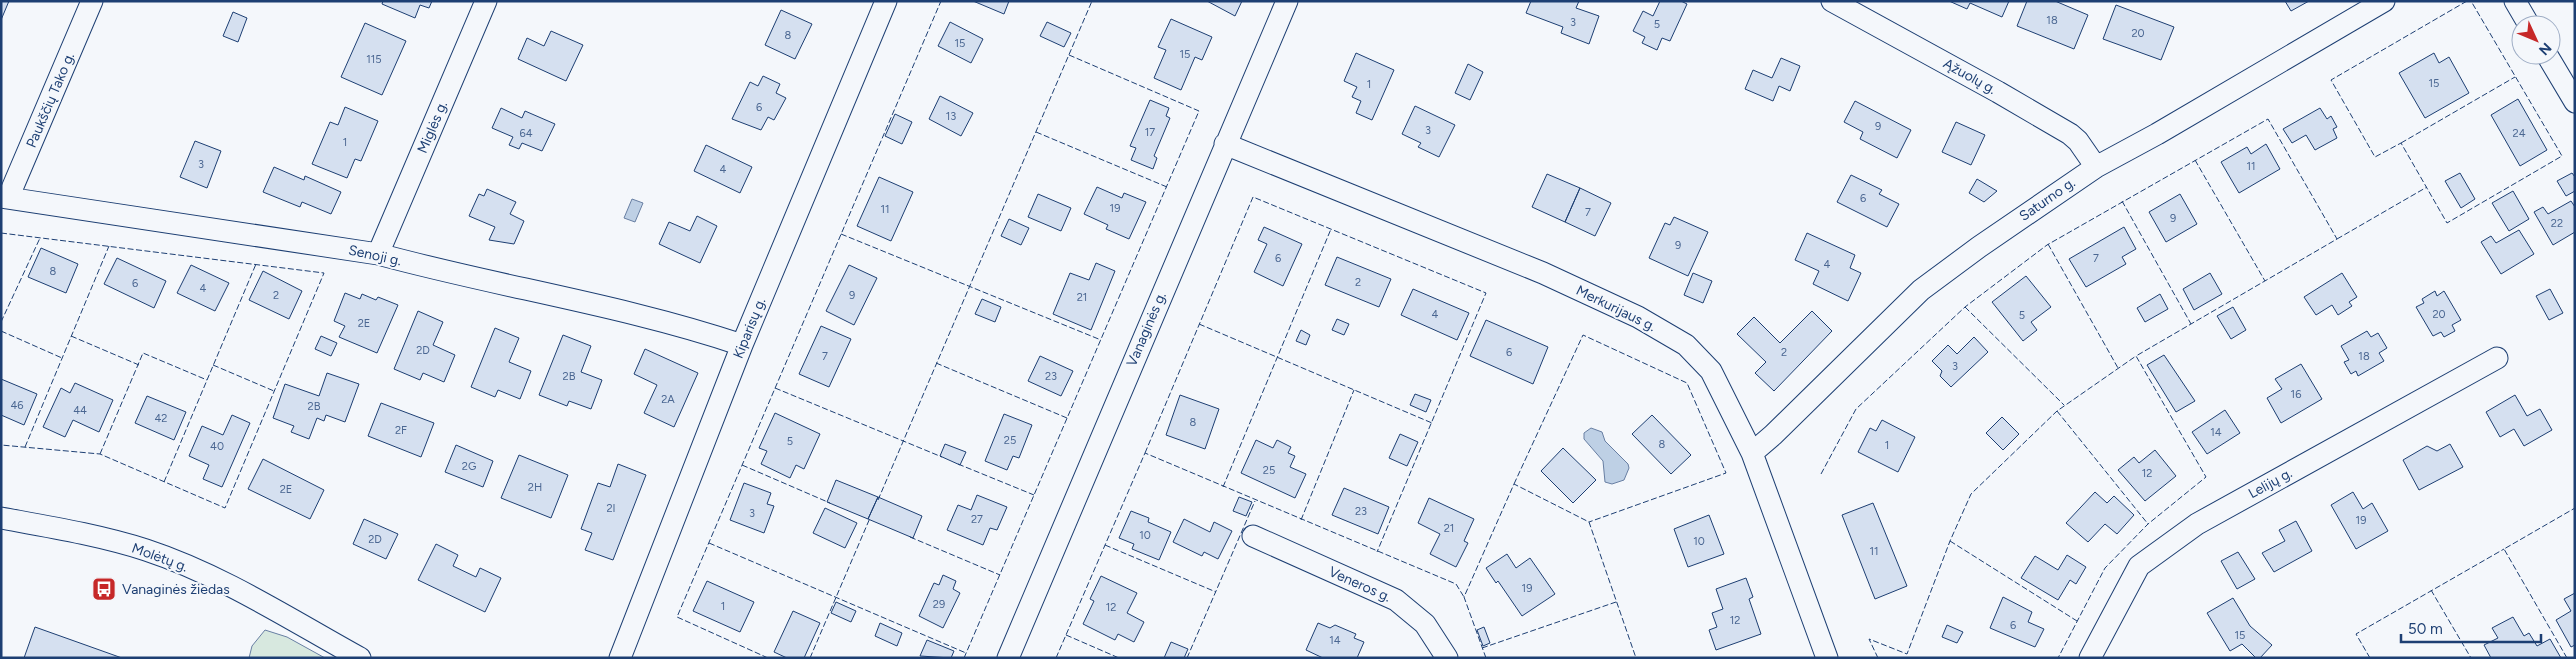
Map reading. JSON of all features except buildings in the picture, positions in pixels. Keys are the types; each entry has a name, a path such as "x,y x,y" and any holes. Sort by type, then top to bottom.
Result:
{"street":[{"name":"Paukščių Tako g.","path":"5,198 92,1"},
{"name":"Miglės g.","path":"378,254 486,1"},
{"name":"Kiparisų g.","path":"620,658 742,345 886,1"},
{"name":"Vanaginės g.","path":"1008,658 1287,1"},
{"name":"Ąžuolų g.","path":"1832,1 1990,87 2070,134 2078,141 2096,167"},
{"name":"Saturno g.","path":"1752,453 1774,435 1921,290 2096,167 2165,129 2384,1"},
{"path":"2515,1 2523,15"},
{"path":"2553,65 2575,102"},
{"name":"Merkurijaus g.","path":"1225,144 1543,273 1638,317 1686,345 1711,371 1752,453 1827,658"},
{"name":"Senoji g.","path":"5,198 378,254 582,301 702,332 742,345"},
{"name":"Lelijų g.","path":"2090,658 2139,566 2197,524 2498,358"},
{"name":"Molėtų g.","path":"1,518 98,536 178,562 230,586 360,658"},
{"name":"Veneros g.","path":"1253,536 1396,600 1425,624 1447,658"}],"shaded area":[{"path":"265,630 287,637 325,658 249,658 252,646"}],"water":[{"path":"632,199 643,203 635,222 624,218"},
{"path":"1591,428 1602,432 1605,441 1628,464 1629,468 1624,480 1612,484 1605,482 1603,461 1584,439 1584,433"}],"fence":[{"path":"768,658 677,617 941,1"},
{"path":"878,500 1092,1"},
{"path":"2467,1 2331,80 2375,157 2401,143 2447,223 2562,156 2471,1"},
{"path":"964,658 1199,111 1069,55"},
{"path":"2401,143 2515,77"},
{"path":"1821,474 1856,409 1965,307 2047,245 2268,119 2337,239 2136,356"},
{"path":"1036,132 1167,187"},
{"path":"2195,160 2265,281"},
{"path":"2337,239 2427,187"},
{"path":"1145,453 1253,197 1486,293 1377,552"},
{"path":"2122,201 2191,324"},
{"path":"1223,487 1331,229"},
{"path":"1,233 324,273 225,508 100,454 1,445"},
{"path":"841,234 1101,340"},
{"path":"1,322 40,238"},
{"path":"2048,244 2118,368"},
{"path":"25,447 109,246"},
{"path":"164,482 256,264"},
{"path":"1965,307 2064,405"},
{"path":"1199,324 1432,423"},
{"path":"1,331 62,358"},
{"path":"1514,484 1583,335 1687,383 1726,473 1589,522"},
{"path":"71,336 139,365"},
{"path":"100,454 143,353 207,380"},
{"path":"1878,658 1869,639 1907,654 1950,541 1971,494 2057,411 2136,356 2206,477 2148,524 2105,568 2058,658"},
{"path":"936,363 1067,418"},
{"path":"213,365 274,391"},
{"path":"775,388 942,457"},
{"path":"1301,520 1354,390"},
{"path":"2057,411 2148,524"},
{"path":"1056,658 1145,453 1456,584 1464,597"},
{"path":"958,464 1034,495"},
{"path":"742,465 830,503"},
{"path":"1486,658 1464,597 1514,484 1589,522 1636,658"},
{"path":"1187,658 1255,501"},
{"path":"2567,658 2504,549 2575,508"},
{"path":"810,658 870,518"},
{"path":"910,537 1000,575"},
{"path":"1950,541 2077,621"},
{"path":"709,543 966,653"},
{"path":"1105,545 1216,592"},
{"path":"2370,658 2356,634 2504,549"},
{"path":"2431,590 2471,658"},
{"path":"1482,648 1616,602"},
{"path":"1066,635 1119,658"}],"place":[{"name":"Vanaginės žiedas","path":"104,589"}]}
